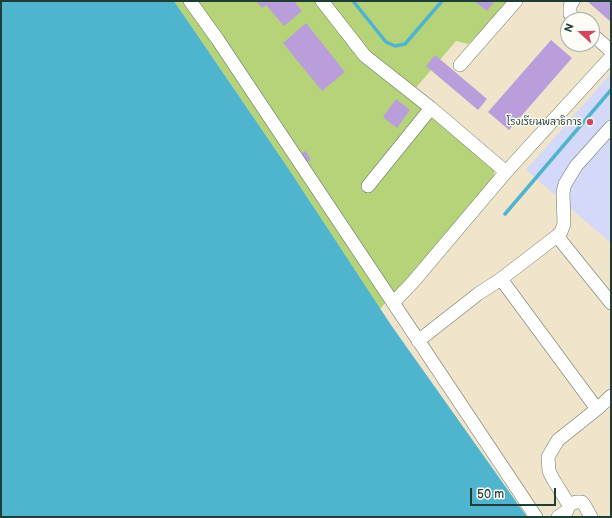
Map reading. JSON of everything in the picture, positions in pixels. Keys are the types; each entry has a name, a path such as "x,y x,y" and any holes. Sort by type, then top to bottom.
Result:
{"lane":[{"path":"190,1 218,40 536,517"},
{"path":"322,1 365,56 431,108 506,172"},
{"path":"460,64 516,1"},
{"path":"559,1 573,10"},
{"path":"600,41 611,51"},
{"path":"393,303 413,282 506,172 611,57"},
{"path":"368,186 431,108"},
{"path":"418,341 561,232 564,224 563,192 565,184 576,166 611,127"},
{"path":"557,236 611,303"},
{"path":"501,279 597,409"},
{"path":"569,505 549,471 548,457 558,440 611,396"},
{"path":"558,517 567,511 569,505 576,502 582,502 591,517"}],"shaded area":[{"name":"โรงเรียนพลาธิการ","path":"611,73 611,243 526,170"}],"green space":[{"path":"174,1 315,1 360,59 494,167 494,179 380,309 286,165"},
{"path":"329,1 513,1 468,44 456,41 414,90 371,55"}],"water":[{"path":"1,1 174,1 286,165 391,325 527,517 1,517"}],"building":[{"path":"256,1 294,1 302,11 284,26 266,5 262,8"},
{"path":"474,1 495,1 487,11"},
{"path":"587,1 611,1 611,22"},
{"path":"306,23 345,72 322,91 283,43"},
{"path":"551,40 560,48 560,52 565,52 572,58 509,130 488,112"},
{"path":"435,55 487,99 478,110 426,66"},
{"path":"396,99 410,110 397,128 383,117"},
{"path":"306,151 311,160 303,164 298,155"}],"waterway":[{"path":"353,1 386,42 395,46 405,44 442,1"},
{"path":"505,214 611,90"}],"place":[{"name":"โรงเรียนพลาธิการ","path":"590,122"}]}
